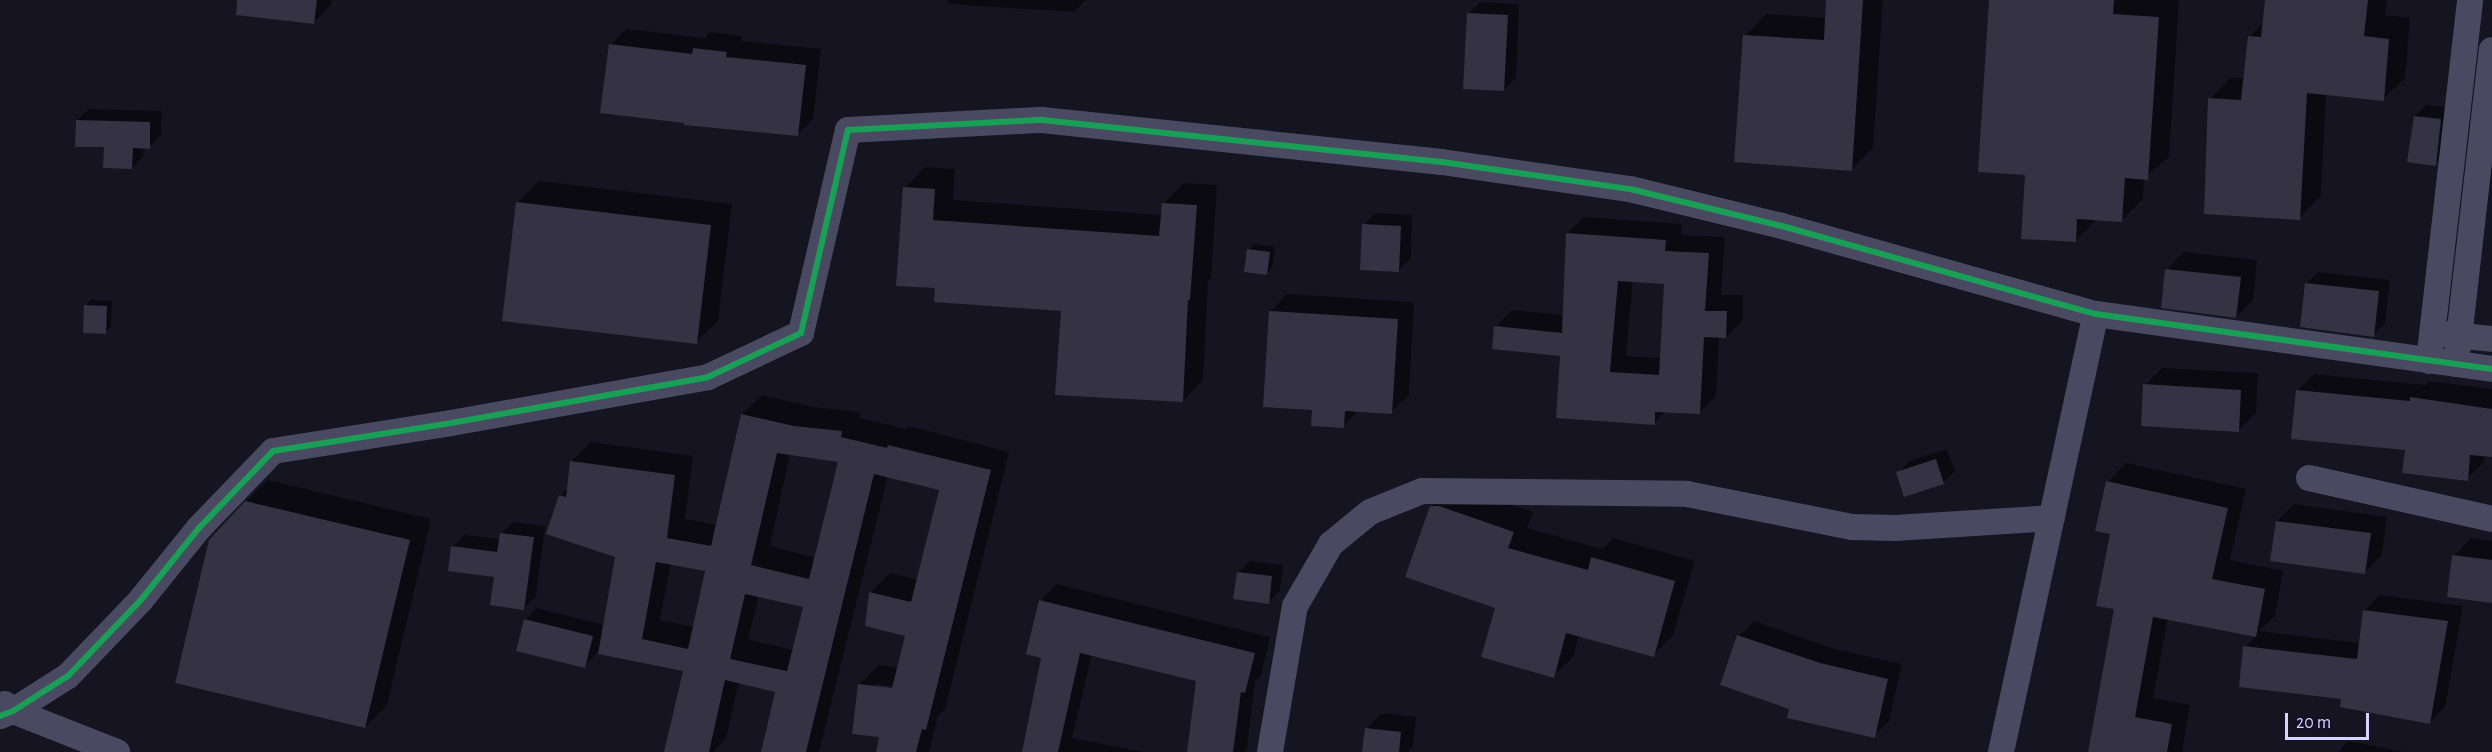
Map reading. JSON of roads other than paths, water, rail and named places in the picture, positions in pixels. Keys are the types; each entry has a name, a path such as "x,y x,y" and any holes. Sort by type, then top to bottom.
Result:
{"street":[{"path":"2429,361 2470,0"},
{"path":"2456,364 2492,50"},
{"path":"4,709 68,676 140,601 199,528 273,451 451,423 708,377 801,333 848,129 1042,120 1442,162 1630,189 1782,226 2096,314 2492,369"},
{"path":"2001,752 2096,314"},
{"path":"2432,332 2492,339"},
{"path":"2309,478 2492,519"},
{"path":"1270,752 1295,606 1331,544 1370,512 1422,491 1687,494 1852,527 1895,528 2052,518"},
{"path":"4,709 117,752"}]}
